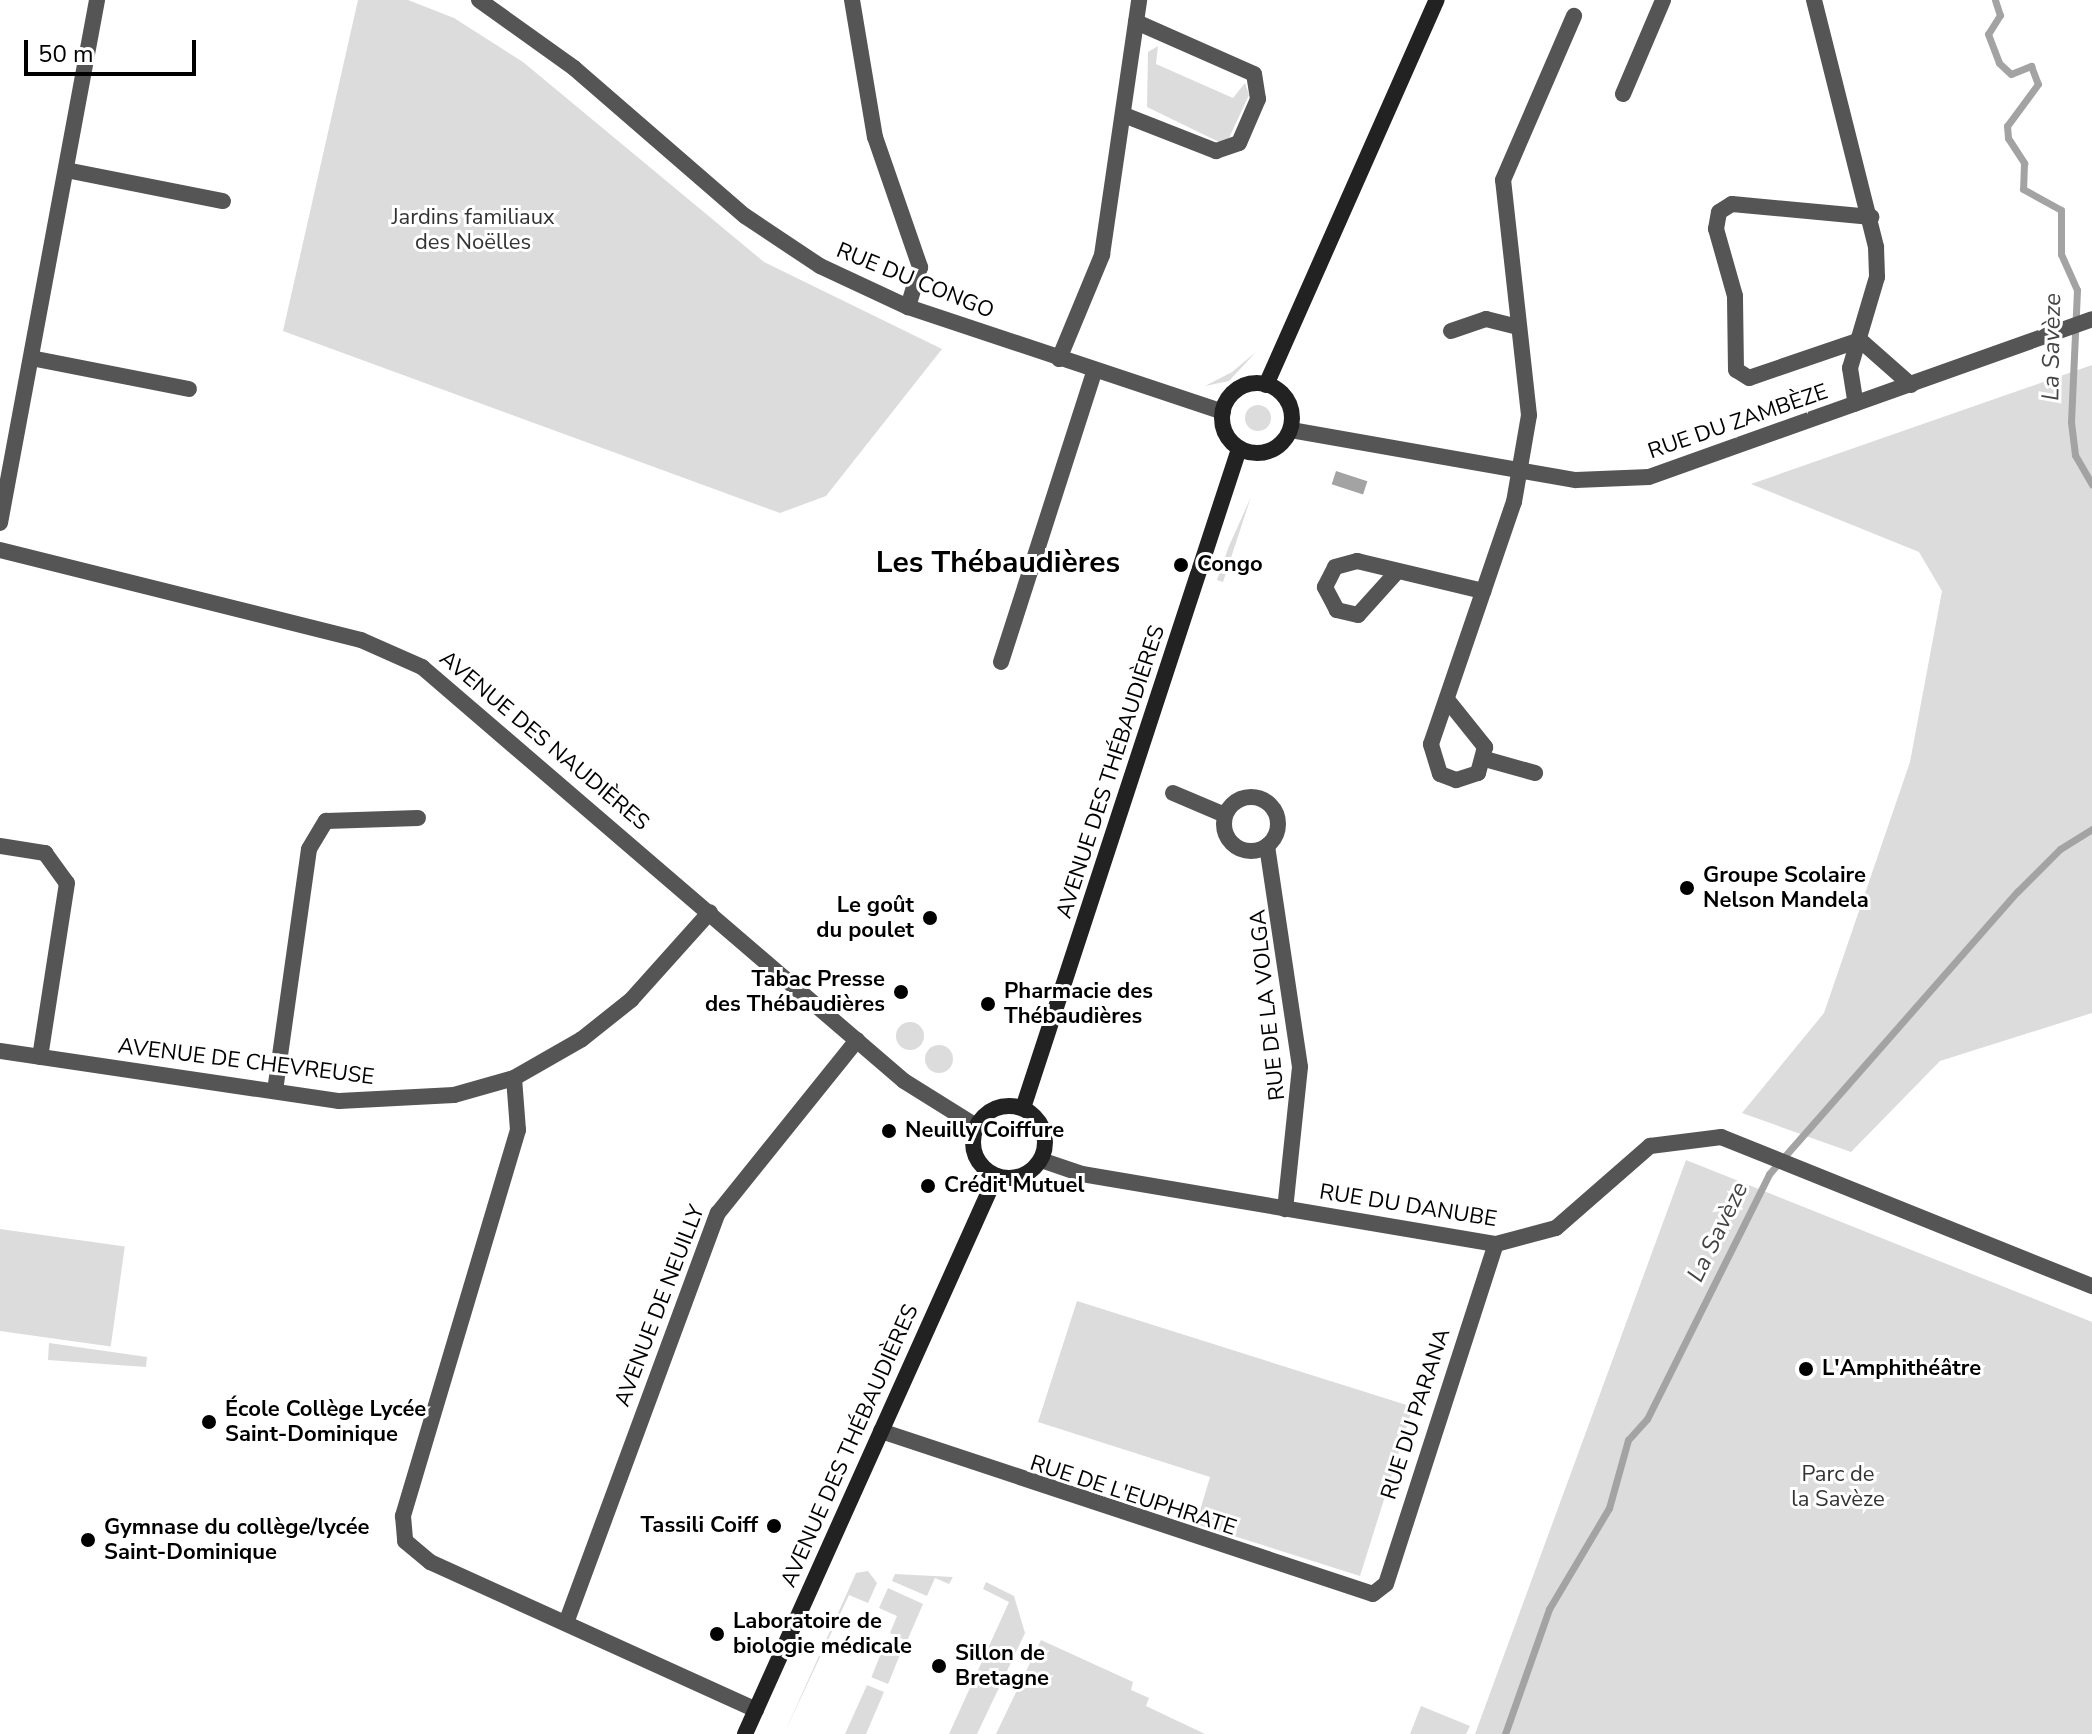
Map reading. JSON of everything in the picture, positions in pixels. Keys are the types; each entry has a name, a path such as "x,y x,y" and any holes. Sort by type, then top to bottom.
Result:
{"street":[{"path":"0,523 97,0"},
{"name":"RUE DU CONGO","path":"479,0 574,68 770,235 908,307 1223,412"},
{"path":"852,0 875,137 920,267 908,307"},
{"path":"1059,359 1102,255 1139,0"},
{"path":"1266,385 1437,0"},
{"path":"1623,94 1663,0"},
{"path":"1811,2 1871,217 1877,277 1850,368 1856,404"},
{"path":"1485,759 1466,778 1440,774 1431,744 1449,702 1483,591 1519,469 1529,415 1503,180 1574,16"},
{"path":"1124,115 1216,151 1239,143 1258,99 1254,74 1136,22"},
{"path":"66,170 223,201"},
{"path":"1860,340 1749,378 1736,370 1735,296 1716,229 1719,212 1732,204 1871,217"},
{"path":"1451,331 1486,319 1519,327"},
{"name":"RUE DU ZAMBÈZE","path":"1291,430 1597,481 1649,477 2092,319"},
{"path":"1860,340 1911,385"},
{"path":"31,358 189,389"},
{"path":"1001,662 1095,370"},
{"path":"1266,385 1288,402 1291,430 1270,451 1239,449 1224,429 1223,412 1242,387 1266,385"},
{"name":"AVENUE DES THÉBAUDIÈRES","path":"1023,1108 1239,449"},
{"name":"AVENUE DES NAUDIÈRES","path":"0,550 346,636 405,658 473,705 916,1090 976,1126"},
{"path":"1395,574 1483,591"},
{"path":"1449,702 1483,739 1485,759"},
{"path":"1485,759 1535,773"},
{"path":"1173,793 1225,815 1235,846 1267,846"},
{"name":"RUE DE LA VOLGA","path":"1225,815 1244,797 1270,803 1279,826 1267,846 1300,1067 1285,1209"},
{"path":"275,1091 309,849 326,821 418,818"},
{"path":"0,846 45,853 67,883 40,1057"},
{"name":"AVENUE DE CHEVREUSE","path":"0,1051 275,1091 395,1102 514,1078 607,1021 710,912"},
{"name":"AVENUE DE NEUILLY","path":"566,1623 718,1213 857,1040"},
{"path":"514,1078 518,1130 403,1532 418,1555 756,1710"},
{"path":"996,1108 1023,1108 1044,1133 1041,1160 1024,1175 996,1176 975,1155 976,1126 996,1108"},
{"name":"RUE DU DANUBE","path":"1041,1160 1082,1174 1496,1244 1556,1228 1629,1158 1671,1138 1721,1137 2092,1286"},
{"name":"AVENUE DES THÉBAUDIÈRES","path":"745,1734 996,1176"},
{"name":"RUE DU PARANA","path":"1373,1594 1386,1584 1496,1244"},
{"name":"RUE DE L'EUPHRATE","path":"881,1431 1373,1594"}],"green space":[{"name":"Jardins familiaux des Noëlles","path":"358,0 408,0 454,18 523,62 764,262 942,349 826,496 780,513 283,331"},
{"path":"1158,46 1156,64 1233,98 1245,83 1249,95 1229,138 1219,142 1147,107 1148,52"},
{"path":"1256,352 1229,381 1205,386 1232,372"},
{"path":"2092,365 2092,1013 1940,1061 1851,1152 1742,1113 1824,1013 1910,762 1942,591 1919,552 1751,484"},
{"path":"1258,405 1267,409 1271,418 1267,427 1258,431 1249,427 1245,418 1249,409"},
{"path":"1251,497 1223,582 1217,580 1229,546"},
{"path":"910,1022 920,1026 924,1036 920,1046 910,1050 900,1046 896,1036 900,1026"},
{"path":"939,1045 949,1049 953,1059 949,1069 939,1073 929,1069 925,1059 929,1049"},
{"name":"Parc de la Savèze","path":"1686,1160 2092,1322 2092,1734 1475,1734"},
{"path":"0,1229 125,1247 111,1347 0,1331"},
{"path":"1077,1301 1413,1407 1360,1576 1196,1524 1210,1477 1038,1422"},
{"path":"49,1343 147,1357 146,1367 48,1360"},
{"path":"868,1571 877,1583 868,1603 849,1595 784,1734 856,1573"},
{"path":"895,1574 953,1577 949,1584 935,1578 927,1596 892,1581"},
{"path":"986,1582 1014,1596 1025,1633 977,1734 949,1734 1009,1602 983,1589"},
{"path":"888,1588 923,1604 907,1641 890,1633 897,1616 879,1608"},
{"path":"1041,1640 1133,1682 1131,1690 1149,1698 1146,1706 1205,1734 996,1734"},
{"path":"886,1641 903,1648 888,1684 871,1677"},
{"path":"867,1685 884,1692 866,1734 845,1734"},
{"path":"1421,1706 1470,1726 1466,1734 1410,1734"}],"shaded area":[{"path":"1336,471 1367,481 1363,495 1332,484"}],"waterway":[{"name":"La Savèze","path":"1995,0 2000,15 1988,34 1999,63 2011,74 2031,66 2038,84 2007,126 2008,138 2024,163 2023,189 2061,210 2061,254 2077,290 2071,422 2075,455 2092,485"},
{"name":"La Savèze","path":"1505,1734 1549,1609 1609,1508 1628,1440 1647,1419 1769,1174 2017,892 2060,849 2092,829"}],"place":[{"name":"Congo","path":"1181,565"},
{"name":"Groupe Scolaire Nelson Mandela","path":"1687,888"},
{"name":"Le goût du poulet","path":"930,918"},
{"name":"Tabac Presse des Thébaudières","path":"901,992"},
{"name":"Pharmacie des Thébaudières","path":"988,1004"},
{"name":"Neuilly Coiffure","path":"889,1131"},
{"name":"Crédit Mutuel","path":"928,1186"},
{"name":"L'Amphithéâtre","path":"1806,1369"},
{"name":"École Collège Lycée Saint-Dominique","path":"209,1422"},
{"name":"Tassili Coiff","path":"774,1526"},
{"name":"Gymnase du collège/lycée Saint-Dominique","path":"88,1540"},
{"name":"Laboratoire de biologie médicale","path":"717,1634"},
{"name":"Sillon de Bretagne","path":"939,1666"}],"district":[{"name":"Les Thébaudières","path":"998,563"}]}
